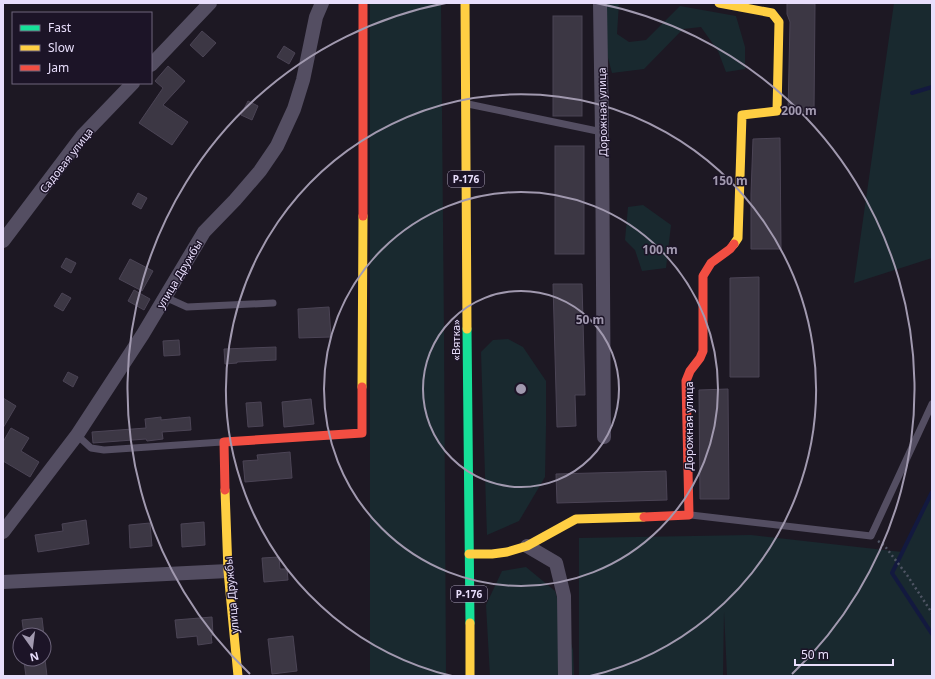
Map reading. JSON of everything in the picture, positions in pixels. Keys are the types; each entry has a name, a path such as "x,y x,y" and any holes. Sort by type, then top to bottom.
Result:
{"street":[{"path":"152,63 210,3"},
{"name":"улица Дружбы","path":"3,532 76,435 143,334 204,232 260,171 277,146 294,109 303,80 316,17 322,3"},
{"path":"224,442 362,433 363,3"},
{"name":"«Вятка»","path":"465,3 470,676"},
{"name":"Дорожная улица","path":"600,3 604,437"},
{"name":"Дорожная улица","path":"689,514 686,381 690,371 700,358 703,351 703,276 712,261 731,248 738,238 742,115 777,111 780,22 772,13 719,3"},
{"name":"Садовая улица","path":"3,241 83,135 132,84"},
{"name":"улица Дружбы","path":"224,442 228,571 238,676"},
{"path":"469,554 492,554 507,552 527,546 576,519 689,514"},
{"path":"527,546 556,563 564,596 565,676"},
{"path":"3,582 228,571"}],"lane":[{"path":"466,104 602,132"},
{"path":"165,297 187,307 273,303"},
{"path":"689,514 872,536 932,404"},
{"path":"76,435 91,448 104,450 224,442"}],"path":[{"path":"872,536 884,545 907,575 932,614"}],"shaded area":[{"path":"370,3 441,3 446,676 370,676"},
{"path":"606,3 619,3 617,34 629,42 646,40 680,6 736,16 745,47 745,69 726,72 718,51 701,27 683,29 644,69 612,73 607,54"},
{"path":"894,3 932,3 932,258 854,283"},
{"path":"643,205 671,225 666,268 642,271 635,250 625,240 628,207"},
{"path":"508,339 523,347 546,381 545,477 519,521 487,535 481,352 493,340"},
{"path":"932,492 932,676 727,676 724,611 723,676 579,676 579,538 751,535 902,552"},
{"path":"526,567 555,591 573,650 574,676 490,676 486,605 502,571"}],"building":[{"path":"787,3 815,4 814,112 788,112 790,22 787,14"},
{"path":"553,16 582,16 582,116 553,116"},
{"path":"202,31 216,43 203,57 190,45"},
{"path":"284,46 295,53 289,64 277,57"},
{"path":"168,66 185,81 163,105 188,122 172,145 139,123 163,88 155,81"},
{"path":"248,101 258,106 252,120 241,115"},
{"path":"780,138 781,249 751,249 753,139"},
{"path":"555,146 584,146 584,254 555,254"},
{"path":"138,193 147,198 141,209 132,204"},
{"path":"66,258 76,263 71,273 61,267"},
{"path":"130,259 153,271 142,291 119,279"},
{"path":"759,277 759,377 730,377 730,278"},
{"path":"553,284 582,284 585,395 575,395 576,426 557,427"},
{"path":"134,290 150,299 144,310 128,301"},
{"path":"62,293 71,298 63,311 54,306"},
{"path":"329,307 331,337 299,338 298,309"},
{"path":"179,340 180,355 164,356 163,341"},
{"path":"276,347 276,360 225,364 224,349"},
{"path":"68,372 78,377 73,387 63,381"},
{"path":"728,389 729,499 700,499 699,390"},
{"path":"3,398 16,406 3,428"},
{"path":"311,399 314,424 284,427 282,402"},
{"path":"261,402 263,426 248,427 246,403"},
{"path":"161,417 161,420 190,417 191,430 162,432 163,439 93,443 92,432 146,428 145,419"},
{"path":"11,428 29,438 21,451 39,462 30,477 3,461 3,442"},
{"path":"290,452 292,478 245,482 243,461 258,460 257,455"},
{"path":"666,471 667,500 557,503 556,474"},
{"path":"86,520 89,544 38,552 35,535 63,531 62,524"},
{"path":"204,522 205,545 182,547 181,524"},
{"path":"150,523 152,546 130,548 129,525"},
{"path":"279,557 280,569 287,569 288,580 264,582 262,558"},
{"path":"212,617 212,643 198,645 197,636 177,638 175,620"},
{"path":"42,618 43,627 23,627 22,620"},
{"path":"293,636 297,671 272,674 268,639"},
{"path":"25,667 46,667 47,676 26,676"}],"waterway":[{"path":"912,93 932,87"},
{"path":"932,492 892,573 932,634"}],"traffic: fast":[{"path":"467,329 470,623"}],"traffic: slow":[{"path":"465,3 467,329"},
{"path":"719,3 772,13 779,22 777,111 742,115 738,238 734,244"},
{"path":"362,387 363,216"},
{"path":"225,490 228,571 238,676"},
{"path":"469,554 492,554 507,552 527,546 576,519 644,517"},
{"path":"470,623 470,676"}],"traffic: jam":[{"path":"363,3 363,216"},
{"path":"644,517 689,515 686,381 690,371 700,358 703,351 703,276 711,263 730,249 734,244"},
{"path":"225,490 224,442 362,433 362,387"}]}
